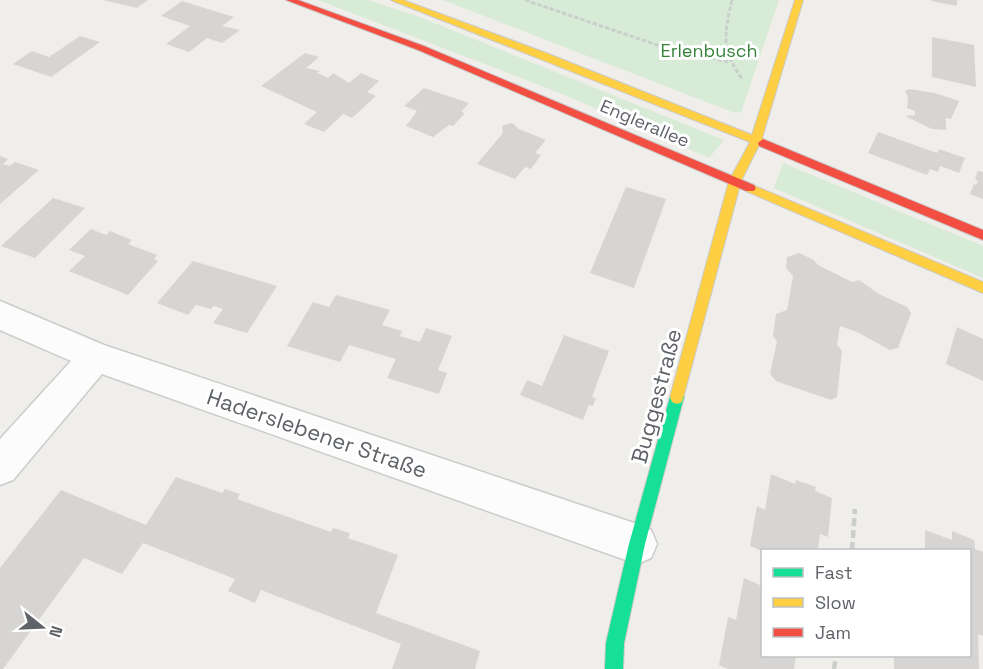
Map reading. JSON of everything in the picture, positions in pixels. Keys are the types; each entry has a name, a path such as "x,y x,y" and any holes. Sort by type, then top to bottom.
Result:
{"main road":[{"name":"Englerallee","path":"290,0 421,48 983,288"},
{"name":"Englerallee","path":"395,0 756,140 983,235"},
{"name":"Buggestraße","path":"614,669 615,643 638,544 735,181 756,140 799,0"}],"street":[{"name":"Haderslebener Straße","path":"0,315 96,357 638,544"},
{"path":"0,467 96,357"}],"path":[{"path":"525,0 663,47 728,62"},
{"path":"732,0 724,43 728,62 767,104"},
{"path":"852,549 855,509"}],"green space":[{"path":"318,0 368,0 417,16 724,140 709,158 565,95"},
{"name":"Erlenbusch","path":"443,0 779,0 741,112 735,113"},
{"path":"783,163 983,246 983,278 774,188"}],"building":[{"path":"103,0 148,0 137,8"},
{"path":"957,0 957,6 931,1"},
{"path":"182,1 234,17 222,26 240,30 222,43 207,38 189,52 166,44 190,26 161,16"},
{"path":"80,36 100,42 51,77 13,64 32,51 49,57"},
{"path":"932,37 974,45 976,87 932,77"},
{"path":"305,53 319,57 306,68 320,71 317,73 328,78 333,73 349,83 361,73 379,81 367,92 376,96 352,118 343,114 324,132 304,124 317,112 261,86"},
{"path":"424,88 469,103 461,112 465,113 453,126 449,125 433,137 406,126 417,111 404,106"},
{"path":"909,89 935,93 959,101 951,119 946,118 946,130 932,129 905,116 915,115 915,111 907,108 908,97 905,91"},
{"path":"512,123 519,129 546,140 535,153 541,155 531,169 525,167 515,179 477,164 503,133 502,126"},
{"path":"878,132 937,153 939,149 965,158 959,173 940,166 938,172 930,169 927,175 868,153"},
{"path":"0,156 8,159 3,164 10,166 15,162 39,170 0,204"},
{"path":"978,171 983,172 983,199 970,194 974,184 976,185 978,181 975,179"},
{"path":"626,187 666,199 634,288 590,273"},
{"path":"53,198 85,208 35,258 1,246"},
{"path":"91,229 106,235 110,231 132,240 128,244 157,255 154,259 158,261 128,295 69,271 85,256 69,250"},
{"path":"799,253 852,282 859,280 879,294 907,307 911,313 898,348 890,350 857,332 840,326 837,345 842,351 837,397 831,400 776,381 770,374 777,341 773,336 776,314 787,310 793,276 786,268 787,257"},
{"path":"193,261 277,286 247,333 213,323 223,309 214,306 211,309 196,305 188,315 157,303"},
{"path":"336,295 390,310 382,325 402,331 400,336 420,342 426,328 452,336 438,370 447,373 439,394 387,378 396,359 349,345 340,362 287,346 313,302 329,307"},
{"path":"957,327 983,339 983,381 946,364"},
{"path":"564,335 609,351 592,397 596,398 593,406 589,405 583,420 520,395 527,380 542,386"},
{"path":"771,474 795,484 796,480 816,487 815,491 832,498 828,537 820,534 818,549 761,551 750,546 757,506 765,510"},
{"path":"176,477 222,493 225,489 240,494 237,499 331,532 333,528 350,533 348,538 398,555 376,613 480,651 475,669 392,669 401,644 261,590 255,603 228,591 235,579 143,543 122,574 84,558 3,669 0,669 0,568 61,490 146,525"},
{"path":"925,530 952,540 952,531 974,540 975,549 983,552 983,636 978,634 979,669 894,669 894,657 971,657 971,549 925,549"},
{"path":"744,578 761,586 761,657 796,657 794,669 728,669 719,665 728,617 736,620"}],"traffic: fast":[{"path":"614,669 615,643 637,544 677,397"}],"traffic: slow":[{"path":"395,0 543,55 763,143"},
{"path":"677,397 735,181 756,140 799,0"},
{"path":"750,188 983,288"}],"traffic: jam":[{"path":"290,0 421,48 750,188"},
{"path":"763,143 983,235"}]}
